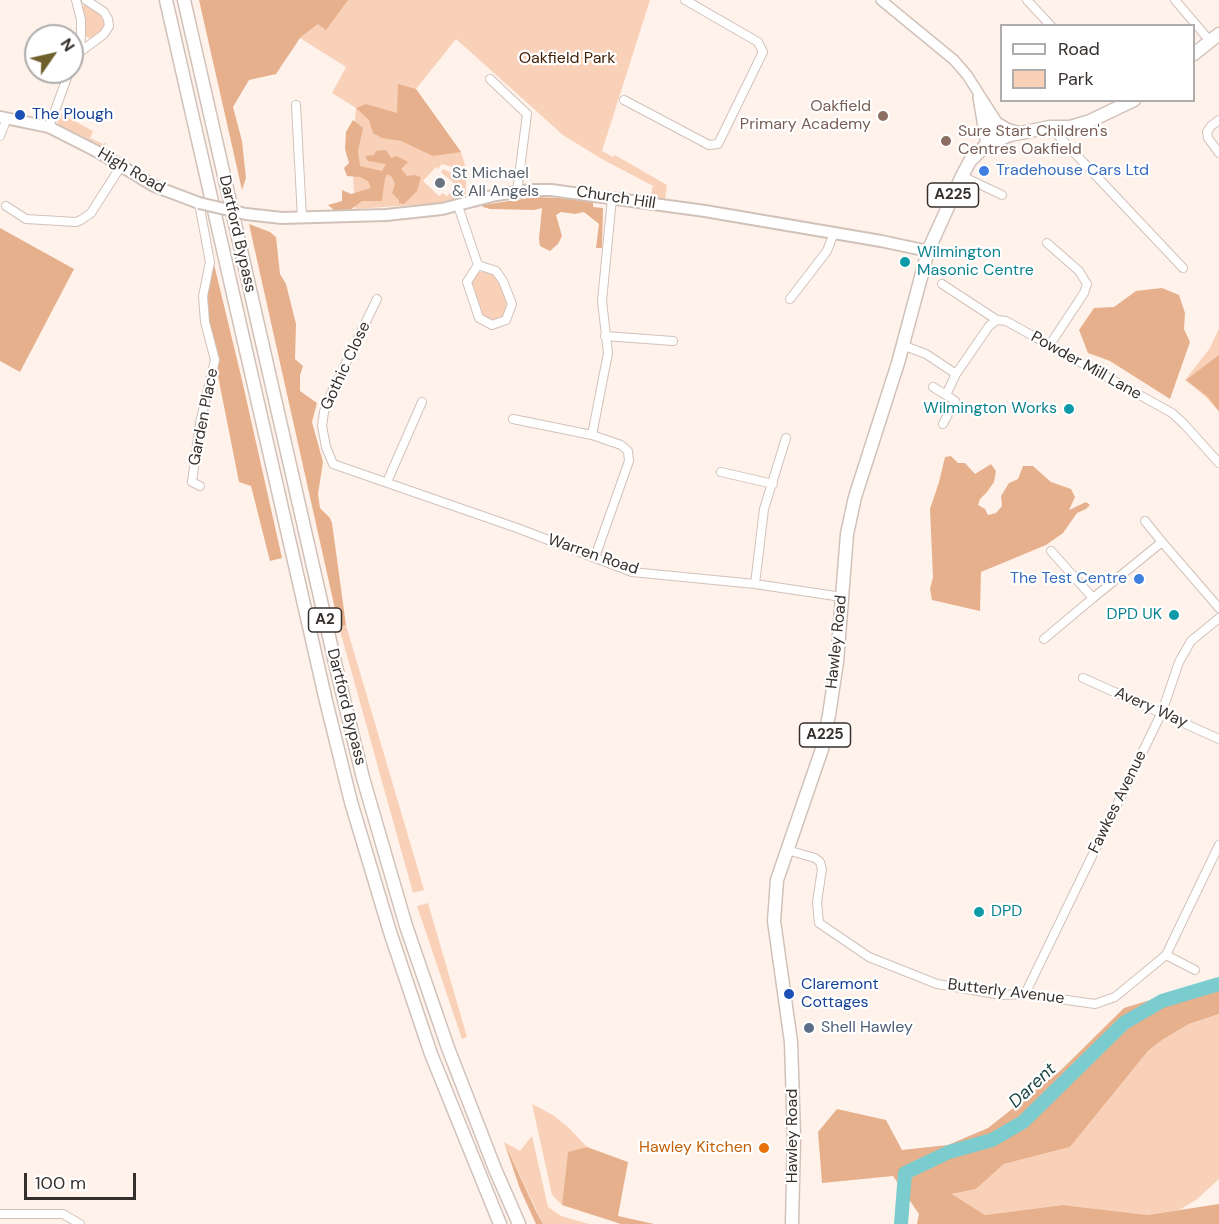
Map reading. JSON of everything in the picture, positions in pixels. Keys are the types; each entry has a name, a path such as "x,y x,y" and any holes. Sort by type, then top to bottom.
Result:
{"main road":[{"name":"Dartford Bypass","path":"166,0 351,802 390,932 431,1054 500,1224"},
{"name":"Dartford Bypass","path":"184,0 363,778 406,926 448,1048 519,1224"},
{"path":"1195,53 1215,38"},
{"path":"991,142 1022,132 1050,127 1070,127 1090,121 1129,102"},
{"name":"High Road","path":"3,117 49,127 78,140 154,186 199,203 246,214 302,218"},
{"name":"Hawley Road","path":"792,1224 794,1137 791,1042 774,921 777,880 822,749 829,715 837,663 847,534 855,497 876,435 928,251 962,176 974,156 991,142"},
{"name":"Church Hill","path":"302,218 386,216 458,206 496,195 551,190 834,233 928,251"}],"street":[{"path":"75,0 81,24"},
{"path":"84,49 104,34 109,26 104,12 86,0"},
{"path":"624,100 710,145 718,144 764,52 758,42 685,0"},
{"path":"881,0 954,60 997,122 1007,128 1022,132"},
{"path":"1027,0 1050,24"},
{"path":"1175,0 1215,38"},
{"path":"490,80 527,114 516,192"},
{"path":"49,127 65,84"},
{"path":"977,92 991,142"},
{"path":"296,105 302,218"},
{"path":"0,136 3,117"},
{"path":"1219,120 1207,132 1208,138 1219,153"},
{"path":"1050,127 1183,268"},
{"path":"6,206 26,219 76,222 92,213 121,166"},
{"path":"962,176 1002,195"},
{"path":"592,435 608,353 602,301 612,198"},
{"name":"Garden Place","path":"199,203 210,262 203,296 205,322 215,360 200,423 192,482 200,486"},
{"path":"458,206 478,265"},
{"path":"790,299 827,251 834,233"},
{"path":"1047,243 1079,271 1087,284 1084,293 1049,346"},
{"path":"478,265 496,271 503,281 512,304 506,320 492,325 479,318 467,282 478,265"},
{"name":"Powder Mill Lane","path":"942,284 997,320 1006,321 1172,413 1219,463"},
{"name":"Gothic Close","path":"338,466 333,464 327,452 322,426 324,412 377,299"},
{"path":"946,395 989,326 997,320"},
{"path":"605,336 673,341"},
{"path":"902,345 927,354 957,374"},
{"path":"933,387 955,401 943,424"},
{"path":"387,482 422,402"},
{"path":"513,419 592,435 621,445 628,451 629,461 595,557"},
{"path":"754,584 764,510 786,438"},
{"name":"Warren Road","path":"338,466 632,572 754,584 842,597"},
{"path":"722,472 773,484"},
{"path":"1145,521 1219,608"},
{"path":"1044,639 1162,542"},
{"path":"1051,551 1093,598"},
{"name":"Fawkes Avenue","path":"1025,994 1162,712 1176,667 1191,641 1219,618"},
{"name":"Avery Way","path":"1083,678 1162,712 1219,740"},
{"name":"Butterly Avenue","path":"787,850 815,858 820,862 822,869 817,902 819,923 869,957 938,984 1002,995 1025,994 1095,1004 1115,997 1166,955 1218,851"},
{"path":"1166,955 1195,970"},
{"path":"0,1214 63,1214 77,1223"}],"green space":[{"name":"Oakfield Park","path":"328,0 650,0 602,151 613,157 615,155 667,185 665,199 650,198 653,186 563,135 456,39 416,89 461,152 466,168 466,196 443,203 355,209 352,160 356,108 332,93 346,67 300,38 318,24","holes":["442,164 459,169 456,175 443,169 441,172 457,186 447,196 443,193 439,196 423,181"]},
{"path":"86,3 106,18 106,28 92,39 84,34 81,8"},
{"path":"60,113 93,131 90,138 103,144 107,142 104,147 60,125 57,122"},
{"path":"486,271 498,277 509,306 505,316 491,321 480,314 469,282 475,273"},
{"path":"1219,328 1219,412 1206,397 1185,380 1210,348"},
{"path":"346,625 424,890 413,893 339,627"},
{"path":"428,903 467,1037 462,1039 417,906"},
{"path":"1219,1014 1219,1179 1196,1200 1179,1210 1146,1215 1063,1205 985,1215 952,1194 976,1189 1004,1164 1070,1147 1148,1051 1189,1024"},
{"path":"532,1104 553,1115 587,1147 568,1153 562,1205 552,1195"},
{"path":"532,1136 548,1207 561,1216 589,1224 543,1224 504,1142 520,1151"}],"shaded area":[{"path":"199,0 348,0 326,30 318,24 300,38 276,74 249,80 233,107 242,141 246,178 242,190"},
{"path":"398,84 416,89 461,152 433,156 401,141 382,138 373,133 369,120 356,108 366,104 397,113"},
{"path":"353,120 363,128 358,151 360,166 382,171 386,164 368,161 365,156 386,150 391,158 397,156 408,162 401,169 407,176 421,177 417,191 404,204 399,203 392,193 395,184 388,174 385,178 382,201 362,201 350,210 335,211 328,205 342,201 342,190 351,194 371,188 368,181 360,177 347,176 344,168 349,163 345,149 346,132"},
{"path":"536,197 593,201 593,207 603,208 602,248 596,248 599,224 584,212 575,214 561,212 556,215 562,236 558,244 550,251 540,246 542,208 534,210 490,209 482,205"},
{"path":"249,224 270,232 276,237 280,274 286,284 296,324 295,359 303,366 300,375 300,391 317,403 312,422 323,462 318,494 320,508 332,523 346,625 339,627"},
{"path":"0,228 74,269 20,372 0,361"},
{"path":"213,260 282,558 270,561 251,486 239,482 216,366 215,343 207,318 205,302"},
{"path":"1162,288 1179,295 1185,313 1184,329 1190,342 1170,399 1110,361 1088,353 1079,330 1094,308 1114,307 1136,291"},
{"path":"1219,355 1219,411 1207,396 1186,380"},
{"path":"951,456 958,463 965,463 975,474 991,464 996,471 994,482 978,505 985,509 988,515 996,513 1002,506 1001,496 1009,483 1018,479 1023,466 1033,466 1051,482 1071,489 1075,497 1069,510 1086,502 1090,505 1077,513 1063,533 1046,545 981,572 980,611 932,600 930,509 945,457"},
{"path":"1219,979 1219,1014 1189,1024 1148,1051 1070,1147 1004,1164 976,1189 952,1194 985,1215 1063,1205 1147,1215 1219,1204 1219,1224 917,1224 919,1214 893,1176 822,1183 818,1132 837,1109 886,1120 902,1150 948,1145 988,1128 1060,1071 1124,1008"},
{"path":"504,1142 543,1224 536,1224 520,1189"},
{"path":"587,1147 628,1162 618,1216 654,1224 621,1224 562,1205 568,1152"}],"waterway":[{"name":"Darent","path":"901,1224 905,1173 949,1152 992,1140 1023,1122 1124,1023 1162,1001 1219,984"}],"place":[{"name":"The Plough","path":"20,115"},
{"name":"Oakfield Primary Academy","path":"883,116"},
{"name":"Sure Start Children's Centres Oakfield","path":"946,141"},
{"name":"Tradehouse Cars Ltd","path":"984,171"},
{"name":"St Michael & All Angels","path":"440,183"},
{"name":"Wilmington Masonic Centre","path":"905,262"},
{"name":"Wilmington Works","path":"1069,409"},
{"name":"The Test Centre","path":"1139,579"},
{"name":"DPD UK","path":"1174,615"},
{"name":"DPD","path":"979,912"},
{"name":"Claremont Cottages","path":"789,994"},
{"name":"Shell Hawley","path":"809,1028"},
{"name":"Hawley Kitchen","path":"764,1148"}]}
